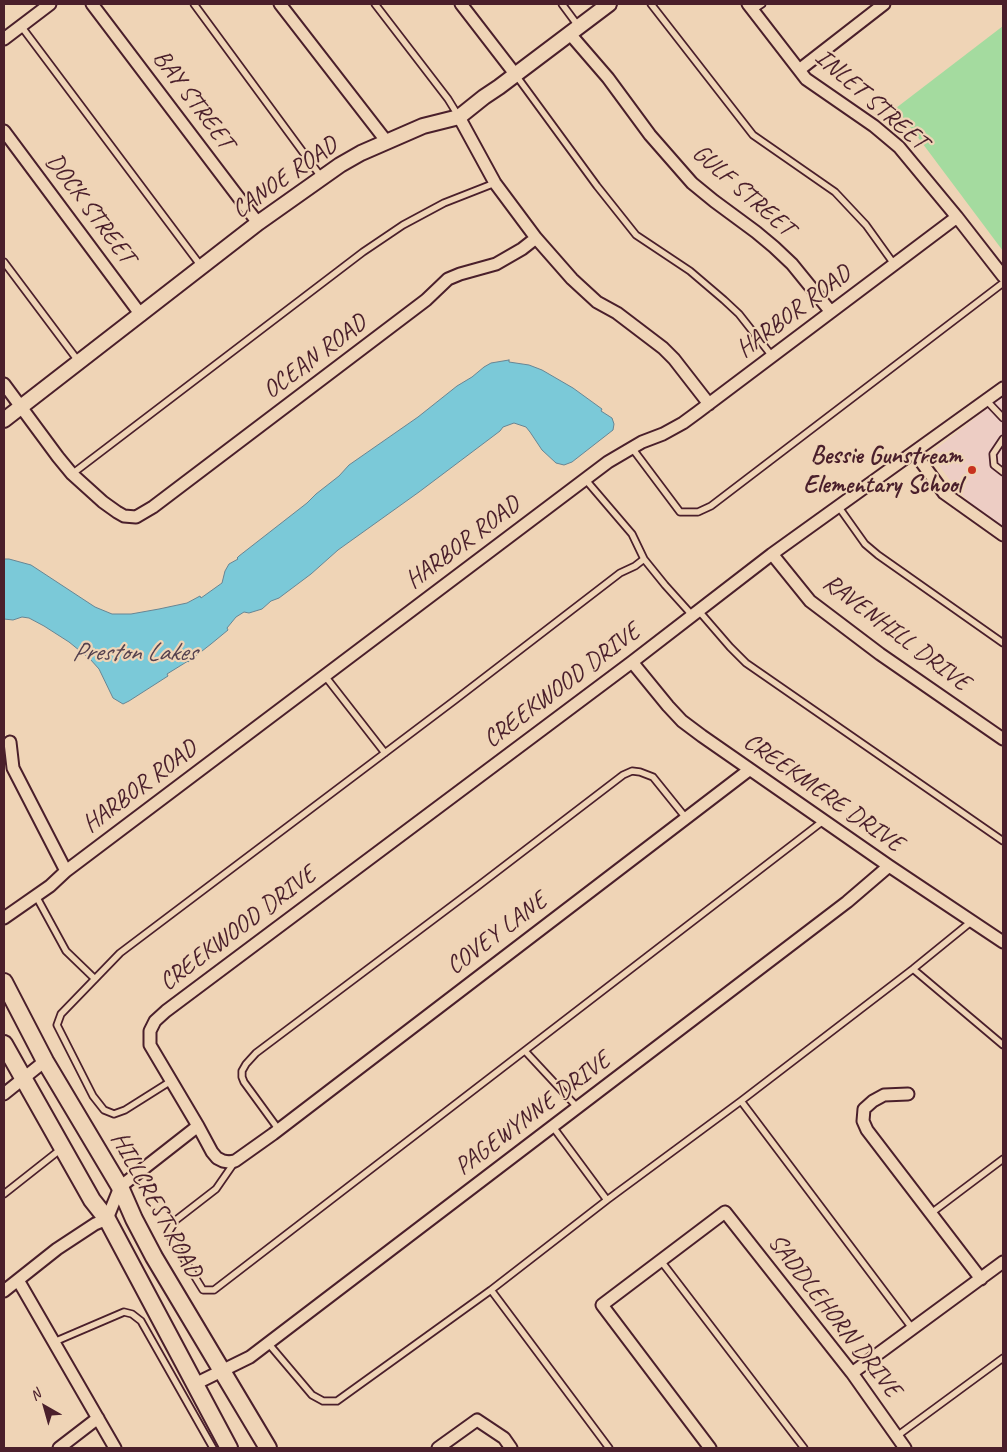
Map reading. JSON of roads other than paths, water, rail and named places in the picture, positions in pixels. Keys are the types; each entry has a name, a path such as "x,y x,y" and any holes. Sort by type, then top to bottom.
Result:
{"main road":[{"name":"HILLCREST ROAD","path":"4,982 45,1062 120,1187 154,1257 268,1448"},
{"name":"HILLCREST ROAD","path":"4,1044 92,1200 101,1222 230,1448"}],"street":[{"path":"4,39 50,4"},
{"name":"BAY STREET","path":"92,4 258,223"},
{"path":"280,4 388,142"},
{"path":"461,4 515,74"},
{"name":"CANOE ROAD","path":"4,420 258,223 322,178 361,153 423,126 459,117 484,96 609,4"},
{"path":"799,70 884,4"},
{"name":"INLET STREET","path":"754,6 806,79 874,126 899,147 1003,276"},
{"name":"GULF STREET","path":"575,30 650,135 692,183 774,247 792,264 831,312"},
{"path":"459,117 494,183 536,238 585,292 663,348 684,371 708,404"},
{"name":"DOCK STREET","path":"4,131 141,315"},
{"name":"HARBOR ROAD","path":"4,918 50,886 66,871 608,462 676,427 957,217"},
{"name":"OCEAN ROAD","path":"72,474 102,502 124,516 136,517 153,508 426,300 448,280 460,274 496,264 522,249 536,238"},
{"path":"4,384 72,474"},
{"name":"CREEKWOOD DRIVE","path":"171,1081 150,1044 149,1037 155,1020 166,1010 632,662 772,554 1003,388"},
{"path":"914,452 944,494 1003,534"},
{"name":"RAVENHILL DRIVE","path":"772,554 810,601 880,654 1003,739"},
{"name":"CREEKMERE DRIVE","path":"632,662 682,721 823,821 1003,942"},
{"path":"10,742 13,768 66,871"},
{"name":"COVEY LANE","path":"235,1161 276,1132 749,770"},
{"name":"PAGEWYNNE DRIVE","path":"194,1384 250,1356 268,1344 847,902 889,866"},
{"path":"4,1094 45,1062"},
{"path":"171,1081 212,1152 223,1161 235,1161"},
{"path":"908,1094 884,1095 873,1101 864,1108 863,1121 867,1130 930,1214 981,1278"},
{"path":"4,1291 58,1250 101,1222 120,1187 198,1126"},
{"name":"SADDLEHORN DRIVE","path":"661,1260 725,1212 852,1373 906,1448"},
{"path":"661,1260 602,1305 710,1448"},
{"path":"852,1373 1003,1262"},
{"path":"18,1280 115,1448"},
{"path":"59,1448 98,1418"},
{"path":"438,1448 477,1420 504,1438 511,1448"}],"lane":[{"path":"194,4 322,178"},
{"path":"375,4 448,99 459,117"},
{"path":"562,4 575,30"},
{"path":"651,4 753,135 836,192 866,224 894,264"},
{"path":"21,26 202,267"},
{"path":"515,74 597,186 636,235 690,271 724,300 739,314 772,356"},
{"path":"72,474 363,252 403,226 444,203 494,183"},
{"path":"4,262 78,362"},
{"path":"632,448 680,512 698,512 711,506 1003,283"},
{"path":"987,401 1003,418"},
{"path":"1003,439 993,454 994,465 1003,472"},
{"path":"585,479 632,534 644,558 665,586 746,662 1003,841"},
{"path":"838,506 865,544 878,555 1003,643"},
{"path":"171,1081 125,1110 114,1114 104,1110 93,1096 57,1025 61,1014 120,953 620,573 644,558"},
{"path":"325,676 385,753"},
{"path":"276,1132 242,1077 242,1071 246,1064 256,1053 623,775 632,771 653,777 686,818"},
{"path":"235,1161 216,1189 176,1220 168,1233 202,1290 214,1290 823,821"},
{"path":"36,896 66,951 95,979"},
{"path":"268,1344 312,1395 323,1401 337,1401 491,1290 607,1200 741,1101 913,969 972,921"},
{"path":"913,969 1003,1045"},
{"path":"525,1051 578,1108"},
{"path":"741,1101 912,1328"},
{"path":"553,1127 607,1200"},
{"path":"4,1194 62,1148"},
{"path":"930,1214 1003,1159"},
{"path":"661,1260 804,1448"},
{"path":"491,1290 609,1448"},
{"path":"54,1342 124,1312 132,1314 141,1321 213,1448"},
{"path":"897,1436 1003,1358"}],"water":[{"name":"Preston Lakes","path":"509,360 509,362 529,365 542,370 573,388 612,418 613,430 572,462 564,465 556,463 542,450 526,427 514,423 503,427 419,492 338,550 311,574 279,598 271,601 262,609 249,613 244,612 236,617 227,628 228,630 211,644 188,662 167,674 168,676 129,701 123,704 113,698 99,669 69,642 29,618 4,619 4,559 31,565 95,607 112,614 131,614 159,609 187,603 200,596 201,598 222,583 229,564 238,559 239,556 307,503 349,465 418,417 484,367 491,363"}],"place":[{"name":"Bessie Gunstream Elementary School","path":"972,470"}]}
